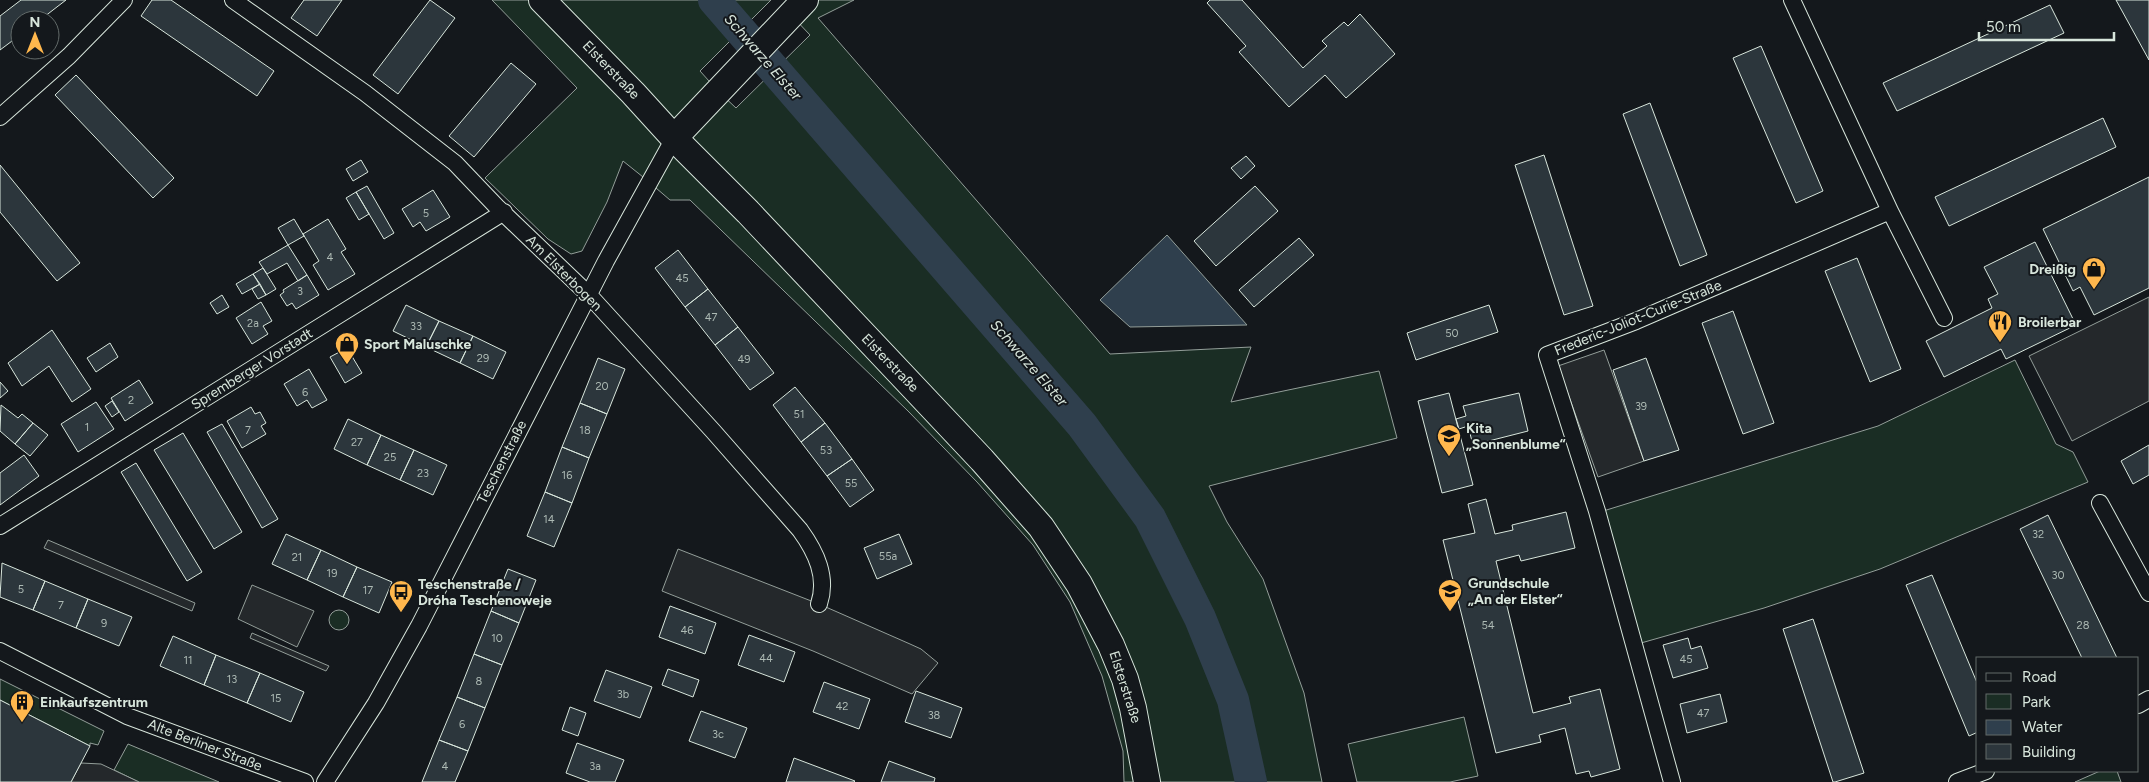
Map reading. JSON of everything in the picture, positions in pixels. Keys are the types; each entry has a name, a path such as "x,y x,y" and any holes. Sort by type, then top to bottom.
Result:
{"main road":[{"name":"Elsterstraße","path":"542,0 674,138 748,212 982,460 1050,540 1079,584 1111,645 1125,679 1141,743 1147,782"},
{"path":"674,138 805,0"}],"street":[{"path":"0,117 68,56 124,0"},
{"name":"Am Elsterbogen","path":"234,0 395,115 455,162 589,295 713,431 804,536 815,553 823,583 819,604"},
{"path":"1792,0 1890,211 1944,318"},
{"name":"Teschenstraße","path":"324,782 366,720 419,626 589,295 650,179 674,138"},
{"name":"Frederic-Joliot-Curie-Straße","path":"1672,782 1598,511 1547,355 1636,321 1890,211"},
{"name":"Spremberger Vorstadt","path":"0,526 504,212"},
{"path":"2100,503 2149,592"},
{"name":"Alte Berliner Straße","path":"0,652 126,716 305,782"},
{"path":"1957,782 1983,772"}],"green space":[{"path":"492,0 540,0 673,138 648,181 623,161 607,202 582,251 571,254 548,239 485,178 577,88"},
{"path":"544,0 771,0 700,71 718,91 674,137"},
{"path":"807,0 854,0 818,18 1110,354 1251,347 1231,402 1379,371 1397,438 1209,486 1227,522 1263,579 1304,693 1322,782 1148,782 1080,583 677,138 719,92 736,108 810,35 792,16"},
{"path":"675,141 934,410 1093,612 1146,782 1124,782 1123,751 1102,676 1070,602 1033,545 977,482 908,411 690,200 670,200 649,182"},
{"path":"2015,360 2056,444 2073,452 2088,482 1880,569 1764,608 1634,645 1600,512 1878,426"},
{"path":"339,610 346,613 349,620 346,627 339,630 332,627 329,620 332,613"},
{"path":"0,679 104,731 98,745 90,743 90,746 0,700"},
{"path":"1464,717 1478,776 1450,782 1357,782 1348,744"},
{"path":"128,744 219,782 139,782 114,770"},
{"path":"2098,772 2117,772 2121,782 2075,782"}],"shaded area":[{"path":"2149,297 2149,401 2072,441 2029,356"},
{"path":"1604,350 1644,461 1598,477 1558,366"},
{"path":"48,540 195,603 192,611 44,548"},
{"path":"678,549 819,604 921,649 938,663 912,694 813,651 662,591"},
{"path":"252,585 314,611 297,647 238,619"},
{"path":"252,633 329,666 326,671 250,638"},
{"path":"81,763 101,764 139,782 71,782"}],"water":[{"path":"1167,235 1247,325 1130,327 1100,300"}],"building":[{"path":"21,0 66,0 53,10 10,10 10,42 0,50 0,16"},
{"path":"152,0 171,0 274,71 257,96 141,16"},
{"path":"304,0 342,0 317,36 291,18"},
{"path":"430,0 455,18 398,94 373,75"},
{"path":"1210,0 1242,0 1303,68 1327,46 1322,41 1344,22 1348,26 1360,14 1395,54 1346,98 1325,75 1289,107 1239,52 1246,46 1207,3"},
{"path":"2116,0 2149,0 2149,60"},
{"path":"2050,5 2064,33 1897,111 1883,83"},
{"path":"1761,46 1823,191 1796,203 1733,58"},
{"path":"511,63 536,84 474,157 449,136"},
{"path":"76,75 174,178 153,198 55,95"},
{"path":"1650,103 1707,255 1680,266 1623,114"},
{"path":"2103,118 2116,147 1949,226 1935,197"},
{"path":"1544,155 1593,306 1564,315 1515,165"},
{"path":"1246,156 1255,166 1241,179 1231,168"},
{"path":"361,160 368,172 353,181 346,169"},
{"path":"0,165 80,263 57,281 0,212"},
{"path":"2149,177 2149,288 2094,315 2080,287 2073,291 2043,229"},
{"path":"367,186 394,233 384,239 356,192"},
{"path":"1255,186 1278,211 1216,266 1194,241"},
{"path":"433,190 450,217 426,231 420,222 413,227 402,209"},
{"path":"356,192 369,214 359,220 346,198"},
{"path":"294,219 304,236 288,245 278,228"},
{"path":"328,219 346,249 341,252 355,274 328,290 313,265 319,261 303,234"},
{"path":"1299,238 1314,255 1254,307 1239,290"},
{"path":"2035,242 2076,325 2006,359 2001,349 1944,377 1926,341 1992,308 1988,299 1998,294 1984,267"},
{"path":"288,245 307,275 298,281 287,263 267,274 259,262"},
{"path":"678,250 708,289 685,307 655,268"},
{"path":"1857,258 1901,369 1870,382 1825,271"},
{"path":"263,268 276,289 266,295 253,274"},
{"path":"253,274 260,284 242,294 236,284"},
{"path":"307,275 319,295 296,309 292,303 287,306 280,295 284,292 283,290"},
{"path":"260,284 266,295 258,299 252,289"},
{"path":"708,289 738,327 715,345 685,307"},
{"path":"222,295 229,307 217,314 210,303"},
{"path":"261,302 272,321 263,326 268,334 252,344 236,318"},
{"path":"406,305 439,321 426,347 393,331"},
{"path":"1489,305 1498,332 1416,360 1407,333"},
{"path":"1733,311 1774,423 1743,434 1702,323"},
{"path":"439,321 473,336 460,363 426,347"},
{"path":"738,327 774,373 750,390 715,345"},
{"path":"52,330 91,389 72,402 49,366 22,386 8,363"},
{"path":"473,336 506,352 493,379 460,363"},
{"path":"110,343 118,357 96,372 87,358"},
{"path":"347,348 362,373 345,383 330,357"},
{"path":"598,358 625,369 607,414 580,403"},
{"path":"1646,358 1679,450 1644,461 1613,370"},
{"path":"309,369 327,400 312,408 307,400 297,406 284,384"},
{"path":"139,380 153,403 125,421 111,398"},
{"path":"0,382 8,391 0,398"},
{"path":"795,387 825,423 801,442 773,405"},
{"name":"Kita „Sonnenblume“","path":"1449,393 1473,485 1442,493 1418,401"},
{"path":"1519,393 1528,431 1473,445 1468,426 1459,429 1456,419 1466,416 1463,406"},
{"path":"112,401 119,412 112,417 105,406"},
{"path":"96,402 114,429 78,452 61,424"},
{"path":"580,403 607,414 589,458 562,447"},
{"path":"1,405 18,418 22,414 33,423 15,444 0,431"},
{"path":"251,407 255,414 260,412 266,423 261,426 266,434 242,448 227,421"},
{"path":"348,419 381,435 367,465 334,449"},
{"path":"33,423 48,435 30,456 15,444"},
{"path":"825,423 852,459 827,476 801,442"},
{"path":"222,424 278,519 262,528 207,432"},
{"path":"183,433 242,532 214,549 154,450"},
{"path":"381,435 414,450 400,480 367,465"},
{"path":"2149,445 2149,475 2133,484 2121,461"},
{"path":"562,447 589,458 572,503 545,492"},
{"path":"414,450 447,465 433,495 400,480"},
{"path":"24,455 39,476 0,505 0,473"},
{"path":"852,459 874,490 850,507 827,476"},
{"path":"136,463 202,572 187,581 121,472"},
{"path":"545,492 572,503 554,547 527,536"},
{"path":"1486,499 1495,534 1513,530 1512,525 1566,512 1575,548 1521,561 1519,555 1496,561 1533,713 1571,703 1569,697 1600,689 1620,769 1591,777 1589,771 1576,774 1565,728 1539,735 1541,742 1496,753 1443,540 1475,533 1468,504"},
{"path":"2048,515 2117,657 2082,657 2020,529"},
{"path":"286,534 321,550 307,580 272,564"},
{"path":"899,534 912,564 877,579 864,548"},
{"path":"321,550 357,567 343,597 307,580"},
{"path":"2,563 45,581 33,610 0,597"},
{"path":"357,567 392,582 379,613 343,597"},
{"path":"508,569 536,580 519,623 491,611"},
{"path":"1932,575 1976,680 1976,733 1969,736 1906,585"},
{"path":"45,581 88,599 76,628 33,610"},
{"path":"88,599 132,617 119,646 76,628"},
{"path":"670,606 716,623 705,654 659,637"},
{"path":"491,611 519,623 502,665 474,654"},
{"path":"1813,619 1864,773 1835,782 1833,782 1783,629"},
{"path":"749,635 795,652 784,682 738,665"},
{"path":"173,636 216,655 204,685 160,666"},
{"path":"1688,638 1691,649 1701,646 1708,668 1673,678 1663,645"},
{"path":"474,654 502,665 485,708 457,697"},
{"path":"216,655 260,673 247,703 204,685"},
{"path":"668,669 699,680 693,697 662,685"},
{"path":"606,670 652,687 640,718 594,701"},
{"path":"260,673 304,692 291,722 247,703"},
{"path":"824,682 870,699 859,729 813,712"},
{"path":"916,691 962,708 951,738 905,722"},
{"path":"1720,694 1727,722 1687,733 1680,704"},
{"path":"457,697 485,708 468,751 439,740"},
{"name":"Einkaufszentrum","path":"0,700 90,746 71,782 0,782"},
{"path":"570,707 586,713 578,736 562,730"},
{"path":"701,711 747,728 735,758 689,741"},
{"path":"439,740 468,751 455,782 422,782"},
{"path":"577,743 624,760 615,782 590,782 566,773"},
{"path":"794,758 855,781 786,782"},
{"path":"889,761 935,778 934,782 881,782"}],"waterway":[{"name":"Schwarze Elster","path":"714,0 1082,425 1150,518 1200,618 1233,700 1251,782"}],"place":[{"name":"Dreißig","path":"2094,290"},
{"name":"Broilerbar","path":"2000,343"},
{"name":"Sport Maluschke","path":"347,365"},
{"name":"Kita „Sonnenblume“","path":"1449,457"},
{"name":"Grundschule „An der Elster“","path":"1450,612"},
{"name":"Teschenstraße / Dróha Teschenoweje","path":"401,613"},
{"name":"Einkaufszentrum","path":"22,723"}]}
